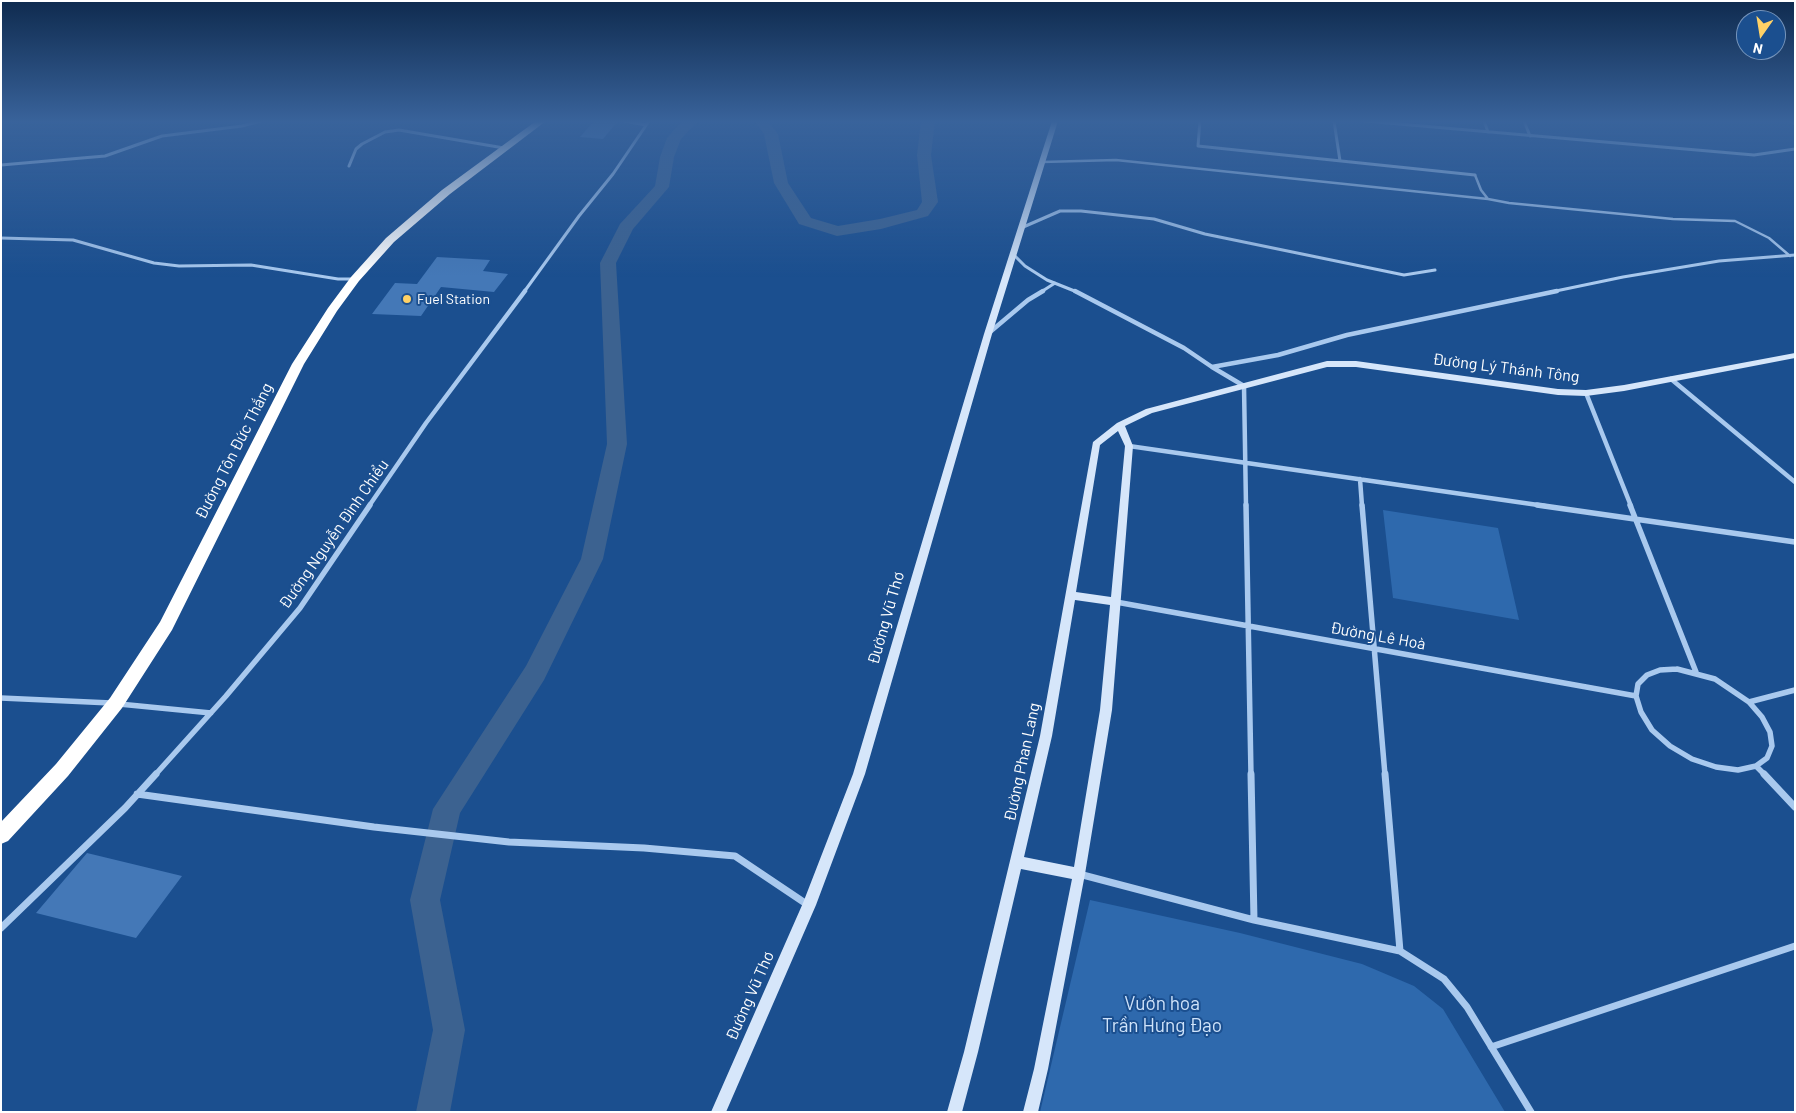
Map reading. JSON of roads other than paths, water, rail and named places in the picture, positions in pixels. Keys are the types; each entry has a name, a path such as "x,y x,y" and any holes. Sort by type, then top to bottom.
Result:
{"highway":[{"name":"Đường Tôn Đức Thắng","path":"1,835 62,770 116,703 166,626 298,364 332,310 355,279 390,240 471,173"}],"street":[{"name":"Đường Nguyễn Đình Chiểu","path":"1,928 137,794 210,713 300,608 426,423 521,298 579,216 614,173"},
{"name":"Đường Vũ Thơ","path":"718,1112 809,905 859,774 988,334 1039,173"},
{"path":"1455,173 1475,175"},
{"path":"1021,228 1060,211 1081,211 1154,219 1205,234 1404,275 1435,270"},
{"path":"1,238 73,240 154,263 178,266 251,265 330,278 355,279"},
{"path":"1013,254 1025,266 1184,348 1212,368 1244,386 1254,920"},
{"path":"1212,368 1278,356 1347,335 1623,277 1720,261 1792,256"},
{"path":"988,334 1028,300 1055,283"},
{"name":"Đường Lý Thánh Tông","path":"1244,386 1327,364 1356,364 1558,392 1586,393 1795,355"},
{"path":"1671,379 1795,482"},
{"name":"Đường Phan Lang","path":"954,1112 971,1052 1046,736 1096,444 1120,425 1149,411 1244,386"},
{"path":"1586,393 1696,672"},
{"path":"1030,1112 1041,1070 1079,874 1106,710 1129,446 1120,425"},
{"path":"1129,446 1795,542"},
{"path":"1360,479 1400,951"},
{"path":"1070,595 1116,602"},
{"name":"Đường Lê Hoà","path":"1116,602 1636,696"},
{"path":"1668,669 1696,672 1715,679 1749,702 1762,717 1770,732 1772,746 1767,758 1756,766 1731,769 1716,767 1692,758 1670,746 1652,730 1640,712 1636,696 1638,684 1646,675 1668,669"},
{"path":"1749,702 1795,690"},
{"path":"1,698 116,703 210,713"},
{"path":"1756,766 1795,807"},
{"path":"137,794 509,842 644,848 735,856 809,905"},
{"path":"1016,862 1079,874 1254,920 1400,951 1444,979 1467,1007 1531,1112"},
{"path":"1491,1047 1795,946"}],"lane":[{"path":"1239,173 1630,216 1735,221 1769,238 1792,256"},
{"path":"1475,175 1481,190 1488,199"}],"waterway":[{"path":"433,1112 449,1030 425,900 447,809 535,673 592,559 617,444 608,263 626,227 662,187 664,173"},
{"path":"779,173 781,183 805,221 837,231 881,224 923,213 930,202 926,173"}],"place":[{"name":"Fuel Station","path":"407,299"}],"park label":[{"name":"Vườn hoa Trần Hưng Đạo","path":"1162,1015"}]}
